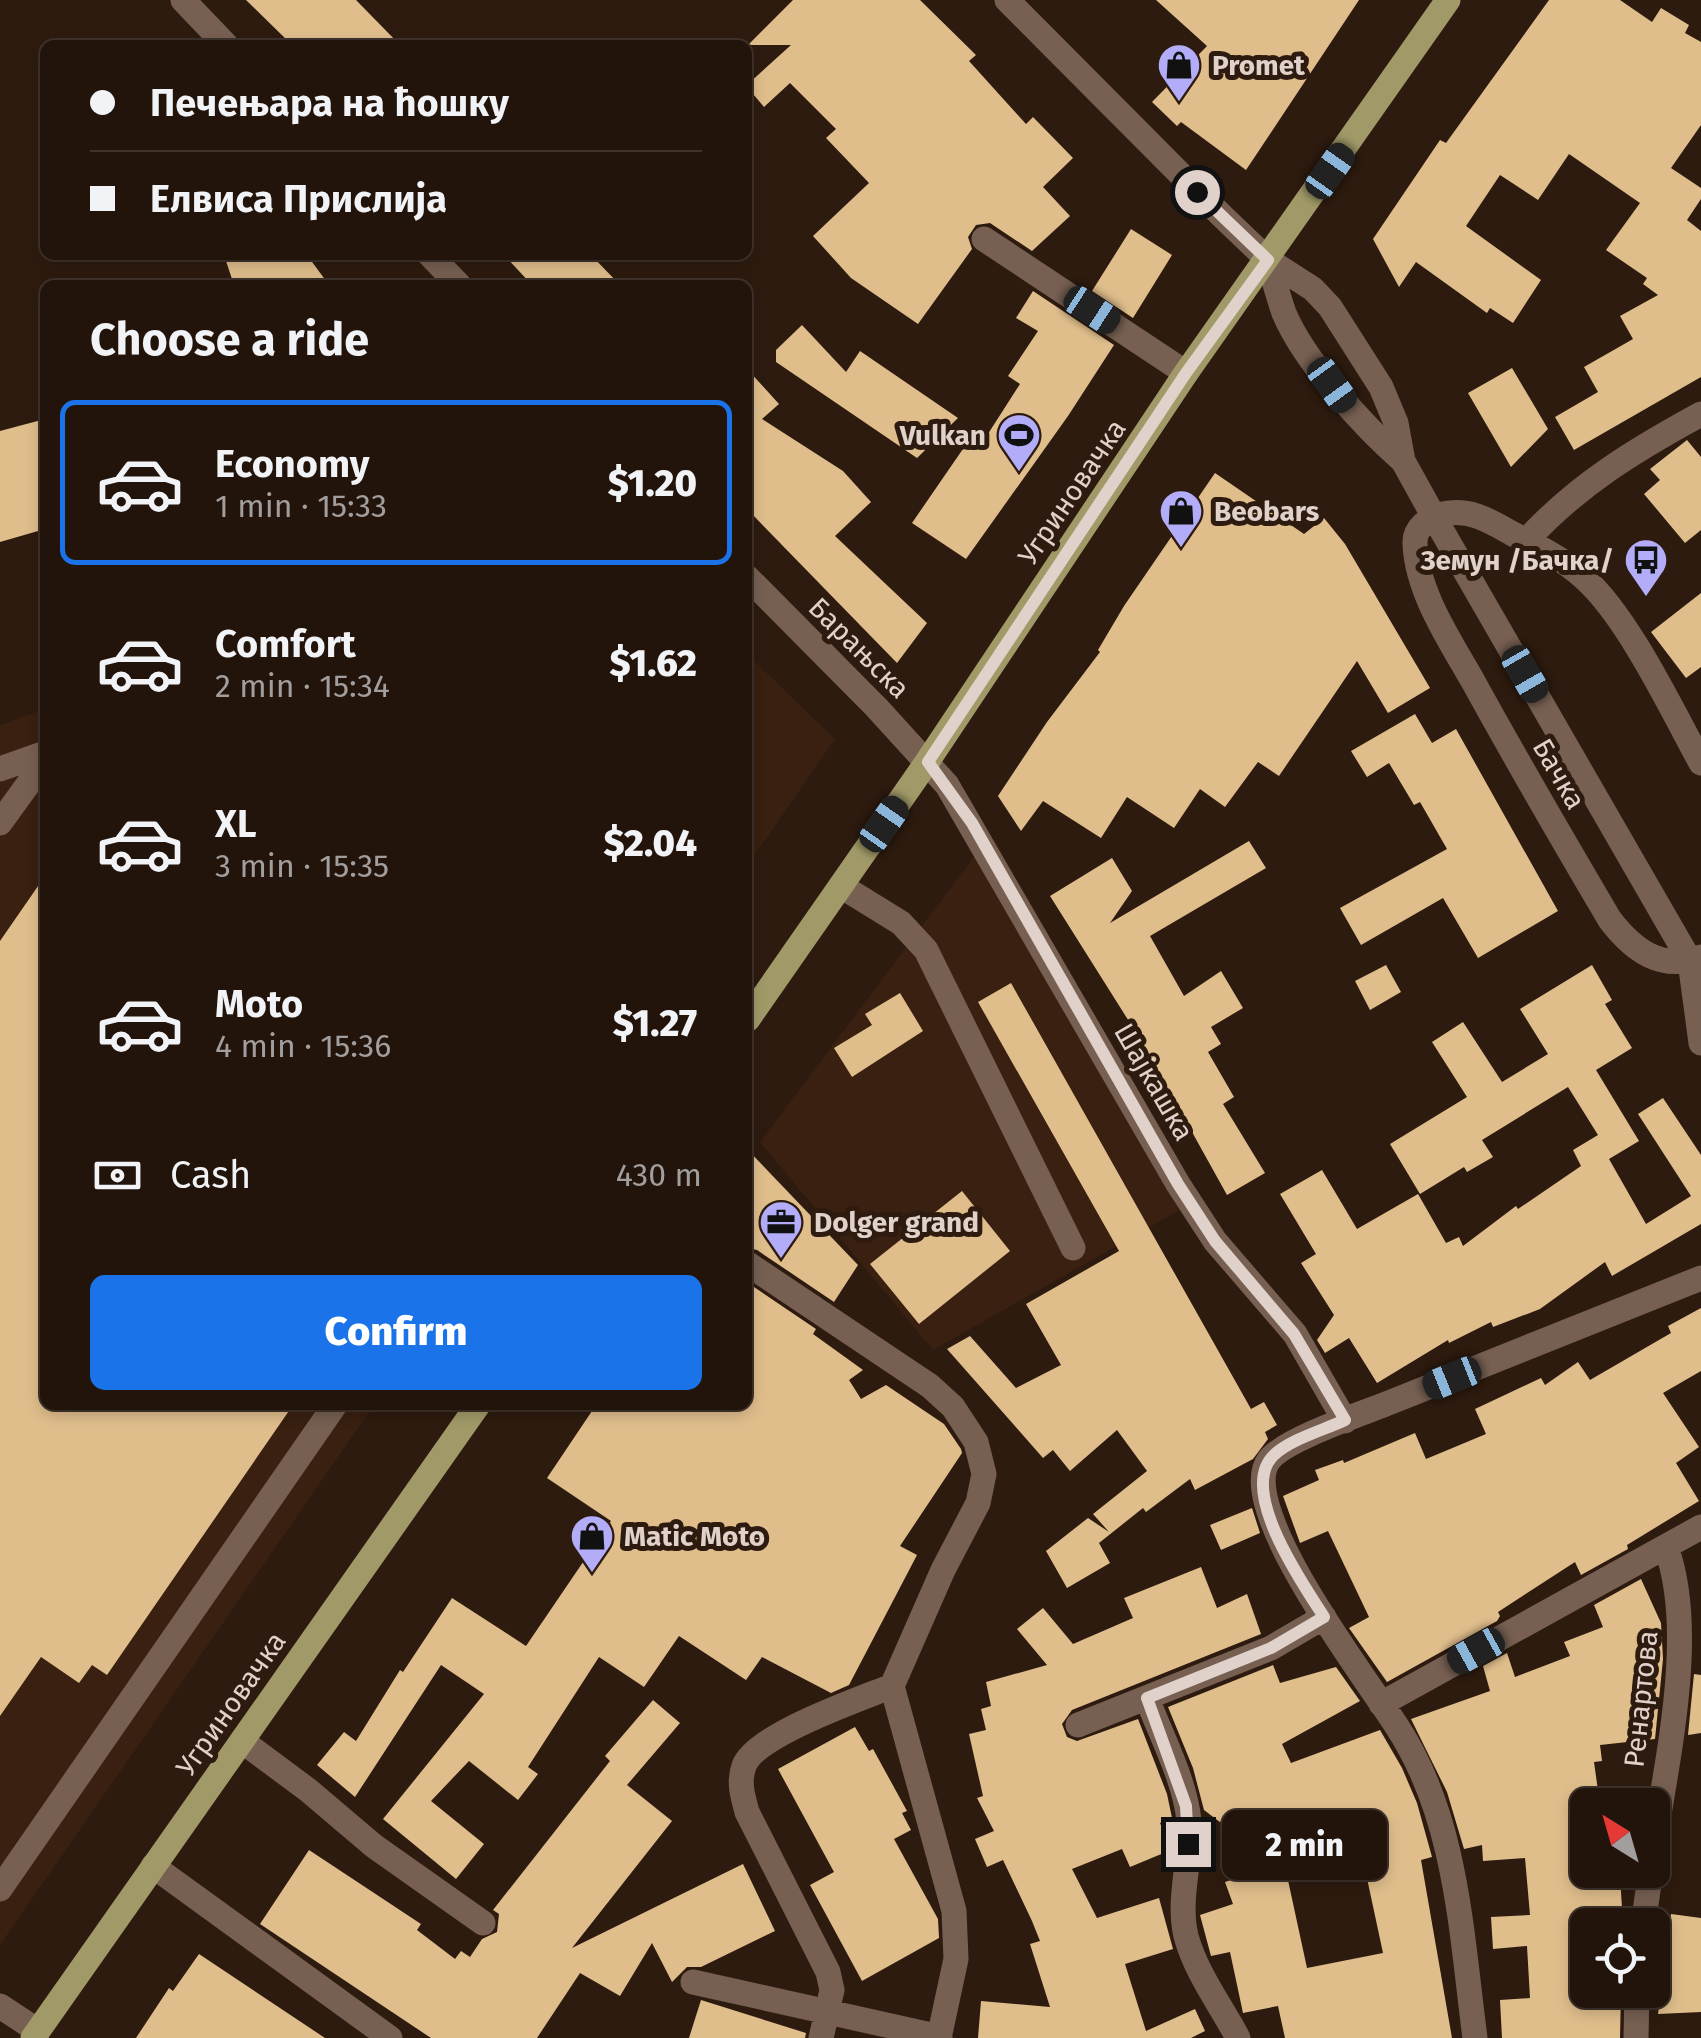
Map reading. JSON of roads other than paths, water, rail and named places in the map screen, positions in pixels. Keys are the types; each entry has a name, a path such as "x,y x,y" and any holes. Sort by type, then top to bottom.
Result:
{"main road":[{"name":"Угриновачка","path":"752,1013 928,762 1186,373 1448,0"},
{"name":"Угриновачка","path":"36,2035 474,1410"}],"street":[{"path":"183,0 221,40"},
{"path":"1007,0 1268,260"},
{"path":"984,239 1186,373"},
{"path":"435,260 455,280"},
{"name":"Бачка","path":"1268,260 1285,316 1300,341 1348,407 1403,461"},
{"name":"Бачка","path":"1268,260 1313,288 1330,307 1381,388 1396,423 1403,461 1696,959 1668,962 1648,957 1626,940 1610,920 1529,783 1426,588 1415,535 1434,517"},
{"path":"1526,541 1550,514 1592,479 1701,414"},
{"path":"1434,517 1469,512 1581,574 1599,593 1635,647 1701,764"},
{"name":"Барањска","path":"752,582 928,762"},
{"path":"0,769 40,754"},
{"name":"Шајкашка","path":"928,762 972,823 1178,1184 1215,1241 1294,1334 1345,1420"},
{"path":"0,823 40,777"},
{"path":"841,886 901,923 926,950 1073,1248"},
{"path":"1696,959 1701,1044"},
{"path":"693,1982 940,2038 956,1958 954,1911 892,1686 943,1570 978,1503 984,1474 976,1442 952,1407 930,1386 752,1267"},
{"path":"1475,2038 1441,1819 1409,1746 1288,1557 1262,1491 1261,1478 1278,1451 1345,1420 1701,1278"},
{"path":"0,1888 332,1410"},
{"path":"1381,1704 1701,1527"},
{"name":"Ренартова","path":"1662,1788 1677,1684 1680,1595 1666,1546"},
{"path":"1078,1725 1271,1648 1324,1617"},
{"path":"821,2038 832,1990 828,1972 747,1812 741,1790 744,1766 756,1748 777,1736 892,1686"},
{"path":"1147,1698 1186,1806 1188,1844 1182,1907 1192,1958 1238,2038"},
{"path":"242,1742 308,1790 374,1846 482,1923"},
{"path":"153,1866 390,2038"},
{"path":"0,2006 36,2035"},
{"path":"1636,2038 1637,2008"}],"place":[{"name":"Promet","path":"1179,103"},
{"name":"Vulkan","path":"1019,473"},
{"name":"Beobars","path":"1181,549"},
{"name":"Земун /Бачка/","path":"1646,598"},
{"name":"Dolger grand","path":"781,1260"},
{"name":"Matic Moto","path":"592,1574"}]}
